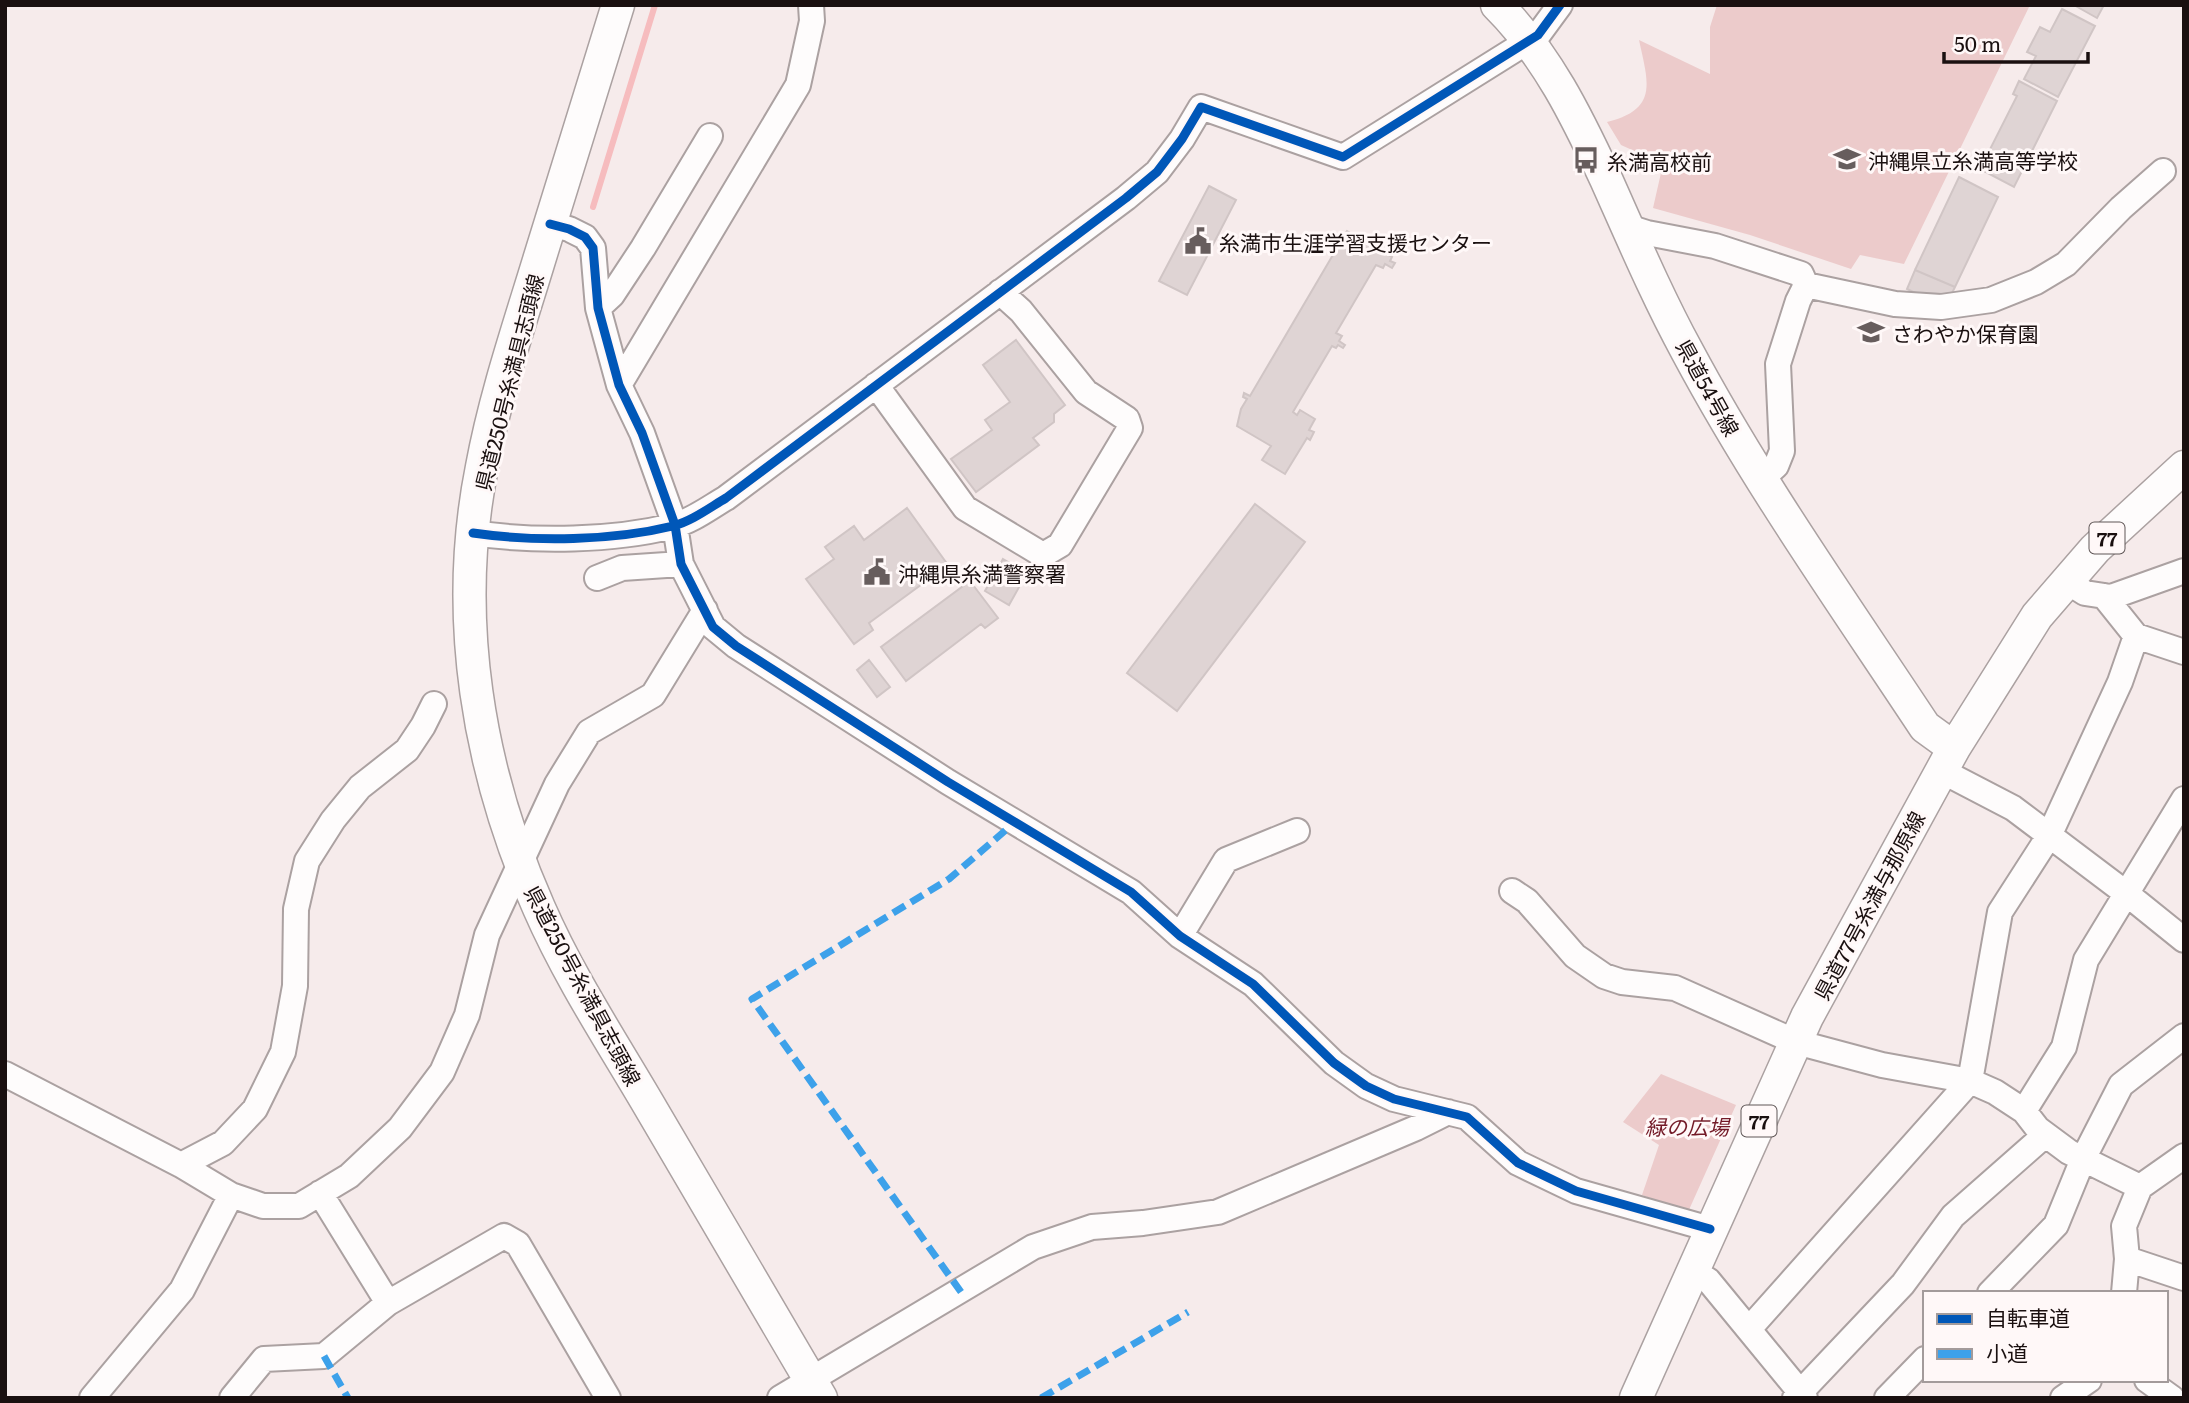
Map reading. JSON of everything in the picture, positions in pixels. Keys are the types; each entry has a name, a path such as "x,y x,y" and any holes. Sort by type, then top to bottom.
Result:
{"main road":[{"name":"県道250号糸満具志頭線","path":"618,5 512,347 481,468 470,561 470,647 474,688 491,774 520,864 540,912 584,995 816,1389"},
{"name":"県道54号線","path":"1497,5 1528,41 1558,84 1687,351 1761,479 1948,759"},
{"name":"県道77号糸満与那原線","path":"1636,1398 1796,1042 1948,759 2023,637 2066,581 2095,549 2184,467"}],"street":[{"path":"619,385 798,85 812,21 811,5"},
{"path":"473,533 558,538 604,536 674,525 726,498 1126,198 1157,172 1182,139 1201,107 1343,157 1538,35 1560,5"},
{"path":"598,308 611,296 643,248 710,136"},
{"path":"1806,285 1895,304 1941,307 1991,300 2036,282 2066,264 2121,208 2163,171"},
{"path":"550,224 585,237 593,247 598,308 619,385 642,433 674,525 681,564 713,627 736,646 970,796 1131,892 1180,936 1253,984 1334,1063 1366,1086 1394,1099 1468,1117 1518,1163 1576,1191 1710,1229"},
{"path":"1628,227 1715,246 1801,274 1806,285"},
{"path":"1761,479 1776,466 1782,451 1779,364 1798,301 1806,285"},
{"path":"876,385 965,508 1044,555 1060,545 1130,428 1128,419 1086,392 1021,311 1000,292"},
{"path":"597,578 622,568 681,564"},
{"path":"2066,581 2085,593 2111,597 2184,571"},
{"path":"2104,596 2136,636 2184,652"},
{"path":"5,1074 181,1165 232,1195 263,1206 299,1206 349,1176 400,1128 442,1072 467,1015 487,936 556,783 589,732 653,695 705,610"},
{"path":"1749,1329 1970,1081 2000,912 2049,836 2120,682 2136,636"},
{"path":"181,1165 223,1143 255,1110 283,1052 295,986 296,909 307,861 332,820 360,787 407,750 434,704"},
{"path":"1948,759 2183,936"},
{"path":"2024,1111 2064,1047 2086,960 2184,799"},
{"path":"1180,936 1226,860 1297,831"},
{"path":"1512,891 1527,901 1575,956 1604,976 1622,982 1675,988 1796,1042 1882,1065 1970,1081 1995,1092 2024,1111 2038,1129 2069,1152 2140,1187"},
{"path":"1992,1291 2056,1225 2083,1159 2121,1086 2184,1036"},
{"path":"780,1398 816,1389 1033,1248 1092,1227 1218,1212 1448,1112"},
{"path":"1691,1271 1708,1280 1800,1396 1903,1284 1953,1216 2045,1135"},
{"path":"2124,1291 2127,1259 2124,1226 2140,1187 2184,1156"},
{"path":"320,1193 388,1303"},
{"path":"92,1398 182,1290 232,1195"},
{"path":"232,1398 264,1359 324,1356 388,1303 504,1236 517,1244 608,1398"},
{"path":"2127,1259 2184,1278"},
{"path":"1887,1398 1923,1361"},
{"path":"2063,1398 2086,1382"},
{"path":"2150,1382 2172,1398"}],"green space":[{"name":"沖縄県立糸満高等学校","path":"1717,5 2030,5 1904,264 1860,255 1851,269 1750,235 1653,208 1663,164 1621,145 1607,122 1635,110 1646,92 1647,81 1639,40 1710,74 1710,27"},
{"name":"緑の広場","path":"1661,1074 1736,1105 1688,1212 1642,1195 1659,1145 1623,1122"}],"building":[{"path":"2074,5 2104,5 2097,18"},
{"path":"2062,9 2095,26 2058,97 2024,79 2036,56 2027,52 2040,27 2050,32"},
{"path":"2019,81 2057,101 2014,187 1980,169 2017,96 2013,94"},
{"path":"1959,177 1998,197 1955,287 1915,270"},
{"name":"糸満市生涯学習支援センター","path":"1209,186 1236,200 1187,295 1159,281"},
{"path":"1347,231 1392,257 1390,261 1395,263 1392,268 1385,264 1383,268 1376,265 1336,333 1342,336 1339,341 1345,345 1343,348 1332,346 1293,412 1297,415 1300,410 1315,419 1309,430 1314,432 1310,440 1307,438 1285,474 1262,460 1271,446 1237,426 1241,409 1247,399 1243,397 1244,393 1250,396"},
{"path":"1915,270 1955,287 1949,299 1928,299 1907,289"},
{"path":"1016,340 1065,405 1054,414 1054,422 1033,438 1039,445 976,492 951,459 992,430 985,420 1010,402 983,365"},
{"path":"1255,504 1305,542 1177,711 1127,673"},
{"name":"沖縄県糸満警察署","path":"907,508 948,565 869,623 873,630 854,644 806,579 834,559 825,547 854,526 864,540"},
{"path":"1003,559 1027,573 1009,605 985,591"},
{"path":"970,581 998,618 985,628 981,624 906,681 881,647"},
{"path":"869,660 890,687 877,697 857,670"}],"waterway":[{"path":"593,207 655,5"}],"marked path":[{"path":"961,1292 752,999 949,879 1014,823"},
{"path":"1041,1398 1188,1312"},
{"path":"324,1356 348,1398"}],"cycle path":[{"path":"473,533 547,539 599,537 649,531 687,521 726,498 1126,198 1157,172 1182,139 1201,107 1343,157 1538,35 1560,5"},
{"path":"550,224 585,237 593,248 598,308 619,385 642,433 675,525 681,564 713,627 736,646 948,782 1131,892 1180,936 1253,984 1334,1063 1366,1086 1394,1099 1467,1117 1518,1163 1576,1191 1710,1229"}],"place":[{"name":"沖縄県立糸満高等学校","path":"1847,159"},
{"name":"糸満高校前","path":"1586,160"},
{"name":"糸満市生涯学習支援センター","path":"1198,241"},
{"name":"さわやか保育園","path":"1871,332"},
{"name":"沖縄県糸満警察署","path":"877,572"}]}
